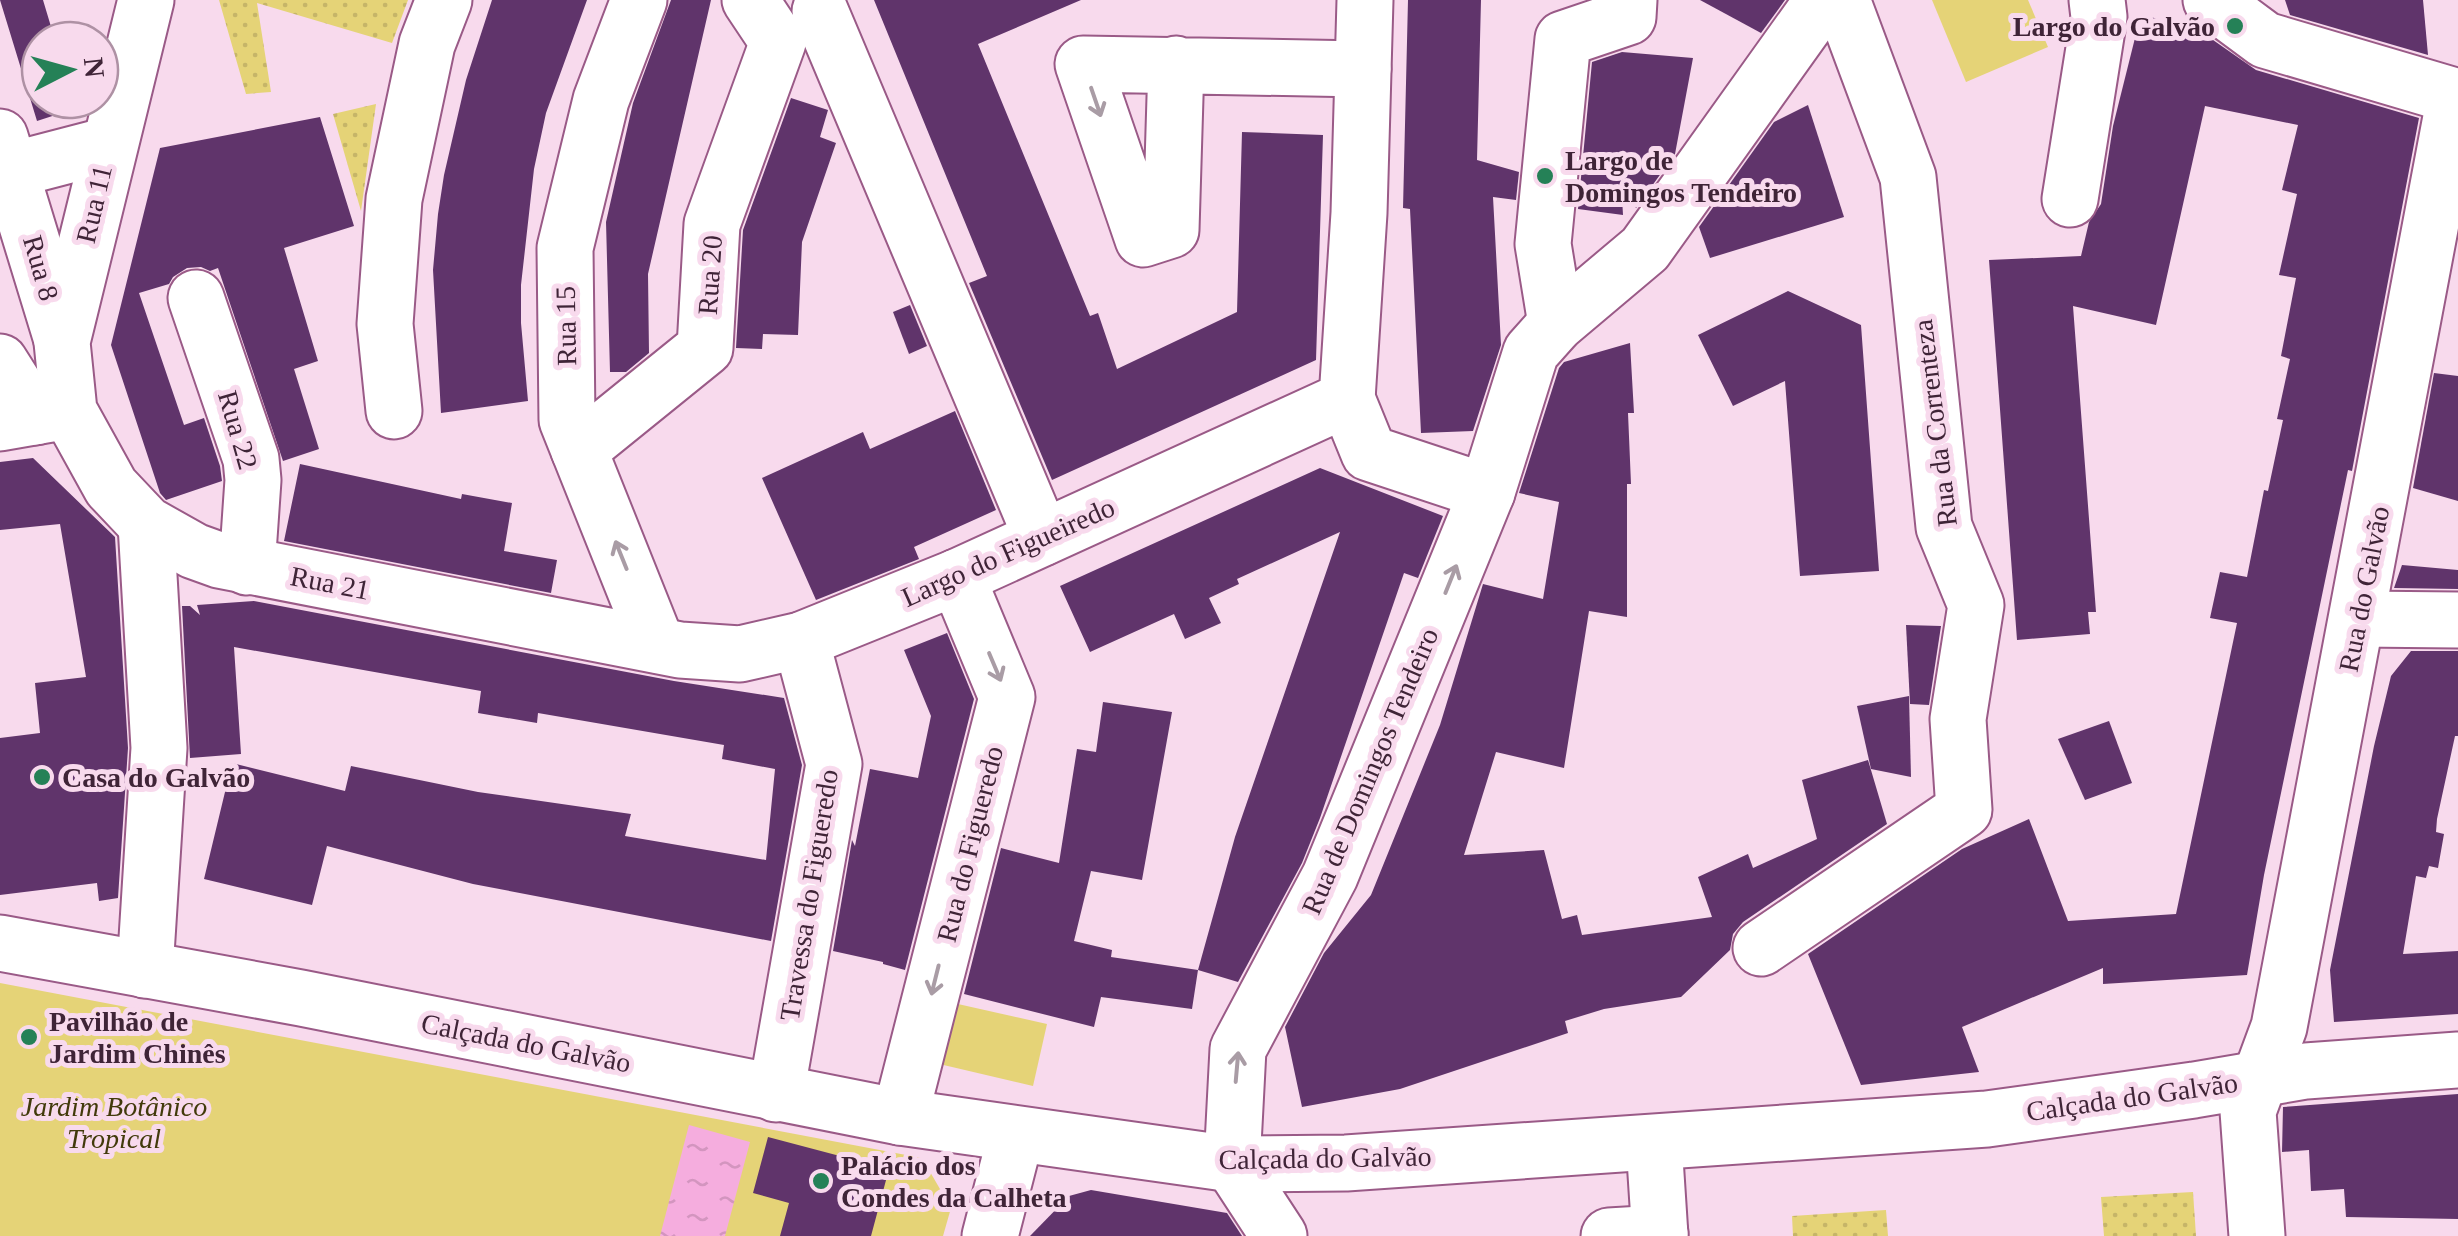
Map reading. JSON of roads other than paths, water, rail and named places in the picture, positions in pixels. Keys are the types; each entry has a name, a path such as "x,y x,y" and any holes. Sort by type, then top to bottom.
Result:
{"street":[{"path":"394,410 385,324 394,199 427,44 444,0"},
{"name":"Rua 15","path":"640,0 601,100 565,248 567,420 657,645"},
{"name":"Rua 20","path":"579,450 705,348 712,224 778,42 750,0"},
{"path":"1365,0 1359,213 1347,398 1368,453 1487,492 1531,352 1556,324 1645,249 1823,0"},
{"name":"Rua da Correnteza","path":"1771,942 1964,810 1958,719 1976,605 1944,527 1908,177 1842,0"},
{"path":"2070,199 2099,17 2096,0"},
{"path":"2211,0 2265,40 2454,127"},
{"name":"Rua 11","path":"35,417 62,342 144,1"},
{"path":"1556,324 1544,244 1563,39 1629,9"},
{"path":"820,11 1042,538"},
{"path":"1176,64 1363,69"},
{"name":"Rua do Galvão","path":"2257,1236 2248,1111 2279,1027 2454,127"},
{"path":"6,154 108,145"},
{"name":"Rua 8","path":"6,154 62,342"},
{"name":"Rua 22","path":"196,298 251,460 254,480 247,567"},
{"name":"Rua 21","path":"0,362 35,417 146,524 194,551 247,567 657,645"},
{"name":"Largo do Figueiredo","path":"657,645 740,654 801,640 957,577 1347,398"},
{"name":"Rua de Domingos Tendeiro","path":"1232,1164 1238,1049 1330,876 1487,492"},
{"path":"144,970 159,748 146,524"},
{"name":"Rua do Figueredo","path":"900,1117 1008,697 957,577"},
{"path":"2358,620 2458,620"},
{"name":"Travessa do Figueredo","path":"776,1094 834,764 801,640"},
{"name":"Calçada do Galvão","path":"0,943 900,1117 1232,1164 1346,1163 1987,1119 2306,1070 2458,1060"},
{"path":"990,1236 1016,1135"},
{"path":"1643,1235 1654,1143"},
{"path":"1232,1164 1279,1236"}],"water":[{"path":"689,1125 750,1142 725,1236 660,1236"}],"place":[{"name":"Largo do Galvão","path":"2235,26"},
{"name":"Largo de Domingos Tendeiro","path":"1545,176"},
{"name":"Casa do Galvão","path":"42,777"},
{"name":"Pavilhão de Jardim Chinês","path":"29,1037"},
{"name":"Palácio dos Condes da Calheta","path":"821,1181"}],"park label":[{"name":"Jardim Botânico Tropical","path":"114,1122"}]}
